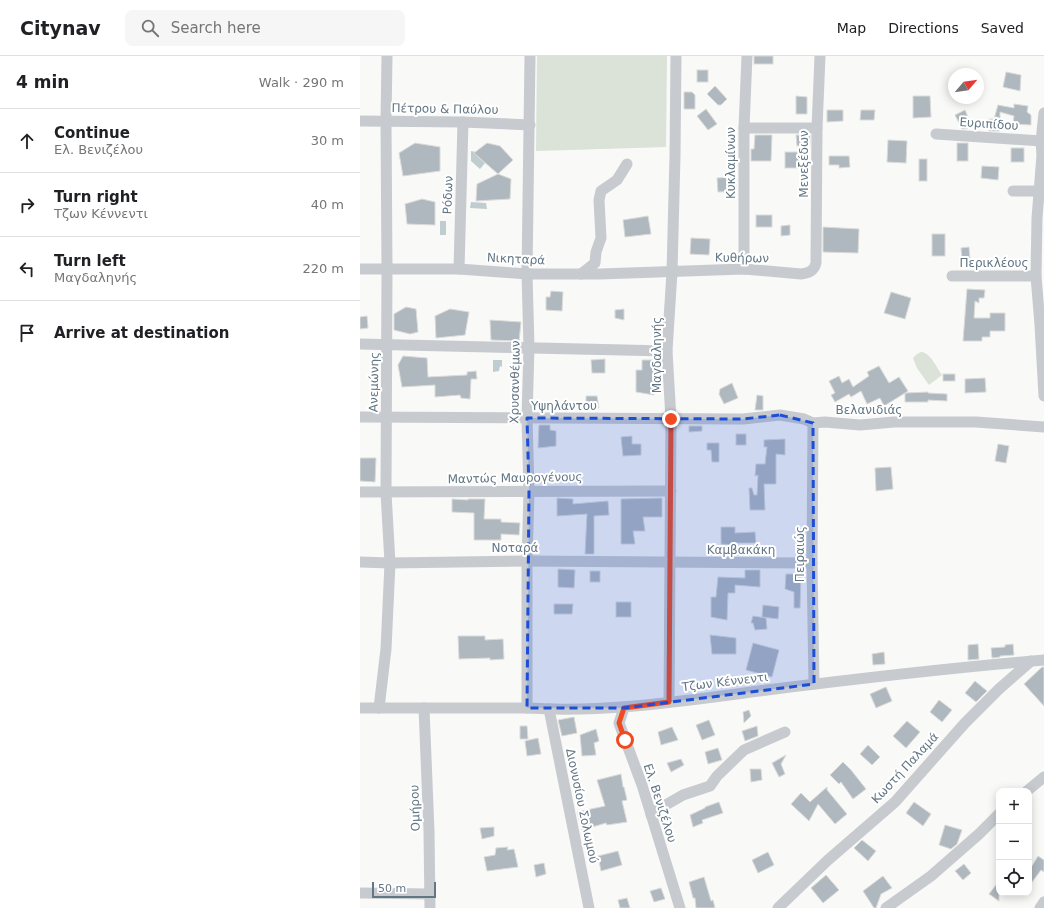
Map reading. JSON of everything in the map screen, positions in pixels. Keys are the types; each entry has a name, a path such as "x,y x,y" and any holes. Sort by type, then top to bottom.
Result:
{"street":[{"name":"Ανεμώνης","path":"379,708 386,649 390,563 386,493 387,56"},
{"name":"Χρυσανθέμων","path":"527,708 527,561 529,491 527,418 529,347 527,274 530,56"},
{"name":"Μαγδαληνής","path":"669,702 671,419 667,351 672,272 676,56"},
{"name":"Κυκλαμίνων","path":"744,269 744,128 746,56"},
{"name":"Μενεξέδων","path":"812,271 816,263 820,56"},
{"path":"1044,113 1041,141 1042,155 1036,276 1044,396"},
{"name":"Πέτρου & Παύλου","path":"360,122 464,122 530,125"},
{"name":"Ρόδων","path":"459,269 464,122"},
{"path":"744,128 818,128"},
{"name":"Ευριπίδου","path":"936,134 1041,141"},
{"path":"581,274 595,263 596,252 602,238 599,200 601,191 618,180 627,164"},
{"path":"1013,191 1040,191"},
{"name":"Νικηταρά","path":"360,269 459,269 527,274 672,272"},
{"name":"Κυθήρων","path":"672,272 744,269 801,274 812,271"},
{"name":"Περικλέους","path":"952,276 1036,276"},
{"path":"360,344 667,351"},
{"name":"Βελανιδιάς","path":"671,419 743,419 780,416 804,419 813,423 825,422 860,425 894,422 976,422 1044,427"},
{"name":"Υψηλάντου","path":"360,417 671,419"},
{"name":"Πειραιώς","path":"813,423 812,563 814,684"},
{"name":"Μαντώς Μαυρογένους","path":"360,492 670,490"},
{"name":"Νοταρά","path":"360,562 669,562"},
{"name":"Καμβακάκη","path":"669,562 812,563"},
{"name":"Τζων Κέννεντι","path":"360,708 624,708 814,684 1044,660"},
{"name":"Κωστή Παλαμά","path":"778,908 828,860 895,802 965,722 1031,661"},
{"name":"Ομήρου","path":"424,708 429,831 430,908"},
{"name":"Ελ. Βενιζέλου","path":"624,708 619,723 642,785 680,908"},
{"name":"Διονυσίου Σολωμού","path":"549,709 589,908"},
{"path":"651,815 683,795 710,786 717,776 744,750 785,732"},
{"path":"1031,788 1044,778"},
{"path":"886,908 931,876 996,817"},
{"path":"360,893 429,894"},
{"path":"1040,908 1044,902"}],"highlighted area":[{"path":"780,415 813,423 814,684 624,708 527,708 529,491 527,418 743,419"}],"shaded area":[{"path":"537,56 667,56 666,147 536,151"},
{"path":"471,151 476,152 476,155 485,163 480,169 471,161"},
{"path":"471,202 486,203 487,209 470,208"},
{"path":"440,221 446,221 446,235 440,235"},
{"path":"921,352 928,355 942,375 929,385 917,368 913,358"},
{"path":"493,360 502,360 502,367 500,366 499,371 493,372"}],"building":[{"path":"754,56 773,56 773,64 754,64"},
{"path":"697,70 708,70 708,82 697,82"},
{"path":"1006,72 1021,75 1020,91 1003,87"},
{"path":"715,86 727,99 721,105 718,105 707,94"},
{"path":"684,92 692,92 695,95 695,109 684,109"},
{"path":"796,96 807,97 807,114 796,114"},
{"path":"913,96 930,96 931,117 913,118"},
{"path":"1014,104 1028,106 1027,112 1031,115 1031,125 1013,124 1014,116 1000,112 1000,131 989,131 989,119 994,119 998,105 1014,108"},
{"path":"706,109 717,124 708,130 697,116"},
{"path":"827,110 843,110 843,121 827,122"},
{"path":"861,110 875,110 874,120 860,120"},
{"path":"965,110 972,126 962,129 955,115"},
{"path":"755,135 772,135 771,161 751,161 751,149 754,149"},
{"path":"796,135 810,135 810,145 797,146"},
{"path":"888,140 907,141 906,163 887,162"},
{"path":"415,143 440,147 440,171 403,176 399,153"},
{"path":"487,143 500,146 513,160 498,174 474,153"},
{"path":"957,143 968,143 968,161 957,161"},
{"path":"1011,148 1024,148 1024,162 1011,162"},
{"path":"785,152 801,152 801,168 785,168"},
{"path":"829,156 849,156 850,167 839,168 839,165 829,165"},
{"path":"919,159 927,159 927,181 919,181"},
{"path":"982,166 999,167 998,180 981,178"},
{"path":"498,174 511,179 510,199 476,201 477,184"},
{"path":"736,177 736,191 718,192 717,178"},
{"path":"422,199 435,202 435,225 407,224 405,204"},
{"path":"756,215 772,215 772,227 756,227"},
{"path":"648,216 651,234 625,237 623,220"},
{"path":"790,225 790,235 781,236 781,226"},
{"path":"823,227 859,229 858,253 823,252"},
{"path":"932,234 945,234 945,256 932,256"},
{"path":"691,238 710,239 709,255 690,254"},
{"path":"969,247 970,259 962,260 961,248"},
{"path":"967,289 985,290 984,298 979,298 979,303 975,301 974,318 990,318 990,313 1005,313 1005,331 990,331 990,337 982,337 982,341 963,341"},
{"path":"551,291 563,292 562,311 546,310 546,297 550,297"},
{"path":"891,292 911,298 905,319 884,313"},
{"path":"406,307 416,309 418,332 410,334 394,330 394,314"},
{"path":"450,309 469,312 465,335 436,338 435,316"},
{"path":"624,309 624,320 615,318 615,310"},
{"path":"367,316 368,328 360,329 360,317"},
{"path":"490,320 521,322 519,341 491,340"},
{"path":"403,356 427,358 428,377 467,375 467,372 476,371 477,379 471,379 470,399 461,398 460,395 435,397 435,385 402,387 398,365"},
{"path":"605,359 605,373 592,373 591,360"},
{"path":"642,360 654,360 654,395 636,392 636,370 642,370"},
{"path":"879,366 889,383 899,377 908,391 884,406 880,398 867,404 861,391 851,397 849,394 835,402 831,395 835,393 829,381 839,376 842,383 849,379 853,387 869,376 867,372"},
{"path":"943,374 955,374 955,381 943,381"},
{"path":"985,378 986,392 965,393 965,379"},
{"path":"732,383 738,398 724,404 719,394 720,389"},
{"path":"928,392 947,394 947,401 928,400 928,402 905,402 905,393"},
{"path":"757,395 763,396 763,410 755,410"},
{"path":"586,396 597,396 599,408 586,408"},
{"path":"539,425 550,425 550,430 556,431 556,446 538,448"},
{"path":"689,426 702,426 702,431 689,432"},
{"path":"736,434 746,434 746,445 736,445"},
{"path":"632,436 632,444 641,444 641,455 623,456 621,437"},
{"path":"785,439 785,455 776,454 776,484 764,484 765,510 750,510 749,488 752,488 754,495 757,495 758,475 755,476 756,464 765,464 767,447 764,447 764,440"},
{"path":"707,443 719,443 719,462 712,462 711,450 707,450"},
{"path":"998,444 1009,446 1006,463 995,461"},
{"path":"360,458 376,458 375,482 360,481"},
{"path":"891,467 893,489 876,491 875,468"},
{"path":"557,498 573,499 573,504 608,501 609,515 594,516 594,554 585,554 587,514 557,516"},
{"path":"662,498 662,517 643,517 645,531 633,531 635,544 621,544 621,499"},
{"path":"452,499 485,499 484,519 501,519 501,522 520,523 519,535 501,534 501,540 474,540 474,513 452,512"},
{"path":"721,527 735,527 735,533 755,532 756,543 735,543 735,545 721,544"},
{"path":"558,569 575,570 574,588 558,587"},
{"path":"745,570 760,570 760,587 735,585 735,593 728,593 727,620 711,617 711,597 716,597 718,577 745,578"},
{"path":"590,571 600,571 600,582 590,582"},
{"path":"786,574 801,574 800,608 794,608 794,592 785,589"},
{"path":"616,602 631,602 631,617 616,617"},
{"path":"554,604 573,604 572,614 554,614"},
{"path":"763,605 779,607 778,619 762,617"},
{"path":"753,616 766,618 767,629 755,630 753,623 751,623"},
{"path":"710,635 736,638 736,654 712,654"},
{"path":"458,636 485,636 485,640 503,639 504,659 459,659"},
{"path":"753,643 779,650 772,677 746,670"},
{"path":"978,644 979,659 968,660 968,645"},
{"path":"1013,644 1014,655 992,658 991,648 1005,647 1005,645"},
{"path":"884,652 885,664 873,665 872,654"},
{"path":"1042,667 1044,667 1044,706 1024,684"},
{"path":"975,681 987,691 976,702 965,693"},
{"path":"886,687 892,701 876,708 870,694"},
{"path":"939,700 952,710 942,722 930,712"},
{"path":"749,710 751,716 744,723 743,712"},
{"path":"574,717 577,733 562,736 558,720"},
{"path":"709,720 715,735 702,740 696,725"},
{"path":"907,721 920,732 906,748 893,736"},
{"path":"520,726 527,726 528,739 520,739"},
{"path":"757,726 758,736 745,741 742,731"},
{"path":"672,727 678,740 661,745 658,732"},
{"path":"596,729 599,741 594,743 596,755 582,756 580,735"},
{"path":"538,738 541,754 527,756 525,741"},
{"path":"868,745 880,757 872,765 860,754"},
{"path":"718,748 722,760 708,764 705,752"},
{"path":"786,755 781,764 785,774 779,777 772,763"},
{"path":"681,759 684,765 671,772 667,763"},
{"path":"843,762 866,789 853,799 841,782 839,784 830,775"},
{"path":"750,769 761,769 762,780 751,782"},
{"path":"621,774 627,800 622,801 627,822 607,825 606,823 582,830 577,812 605,806 597,780"},
{"path":"827,787 827,790 847,814 835,824 818,804 809,821 791,804 801,793 810,802"},
{"path":"719,802 723,813 702,820 703,823 693,827 690,815"},
{"path":"914,802 931,814 923,826 906,813"},
{"path":"945,825 962,830 957,844 951,849 939,845"},
{"path":"494,827 494,836 482,839 480,828"},
{"path":"862,840 876,851 868,861 854,848"},
{"path":"508,847 507,850 514,849 518,867 487,871 484,857 495,855 496,848"},
{"path":"618,851 622,865 601,871 598,856"},
{"path":"768,852 774,865 758,873 752,860"},
{"path":"1038,856 1044,860 1044,872 1041,870 1032,882 1032,866"},
{"path":"544,863 546,874 536,877 534,865"},
{"path":"964,864 971,873 963,880 955,871"},
{"path":"826,875 839,890 823,903 811,888"},
{"path":"883,876 892,888 881,894 876,908 874,908 863,891"},
{"path":"704,877 711,901 713,900 715,908 696,908 695,898 693,898 689,882"},
{"path":"996,885 996,896 999,896 999,901 989,894"},
{"path":"661,888 665,899 654,902 650,891"},
{"path":"627,898 630,908 620,908 618,900"}],"route":[{"path":"625,740 619,723 624,708 669,702 671,419"}]}
